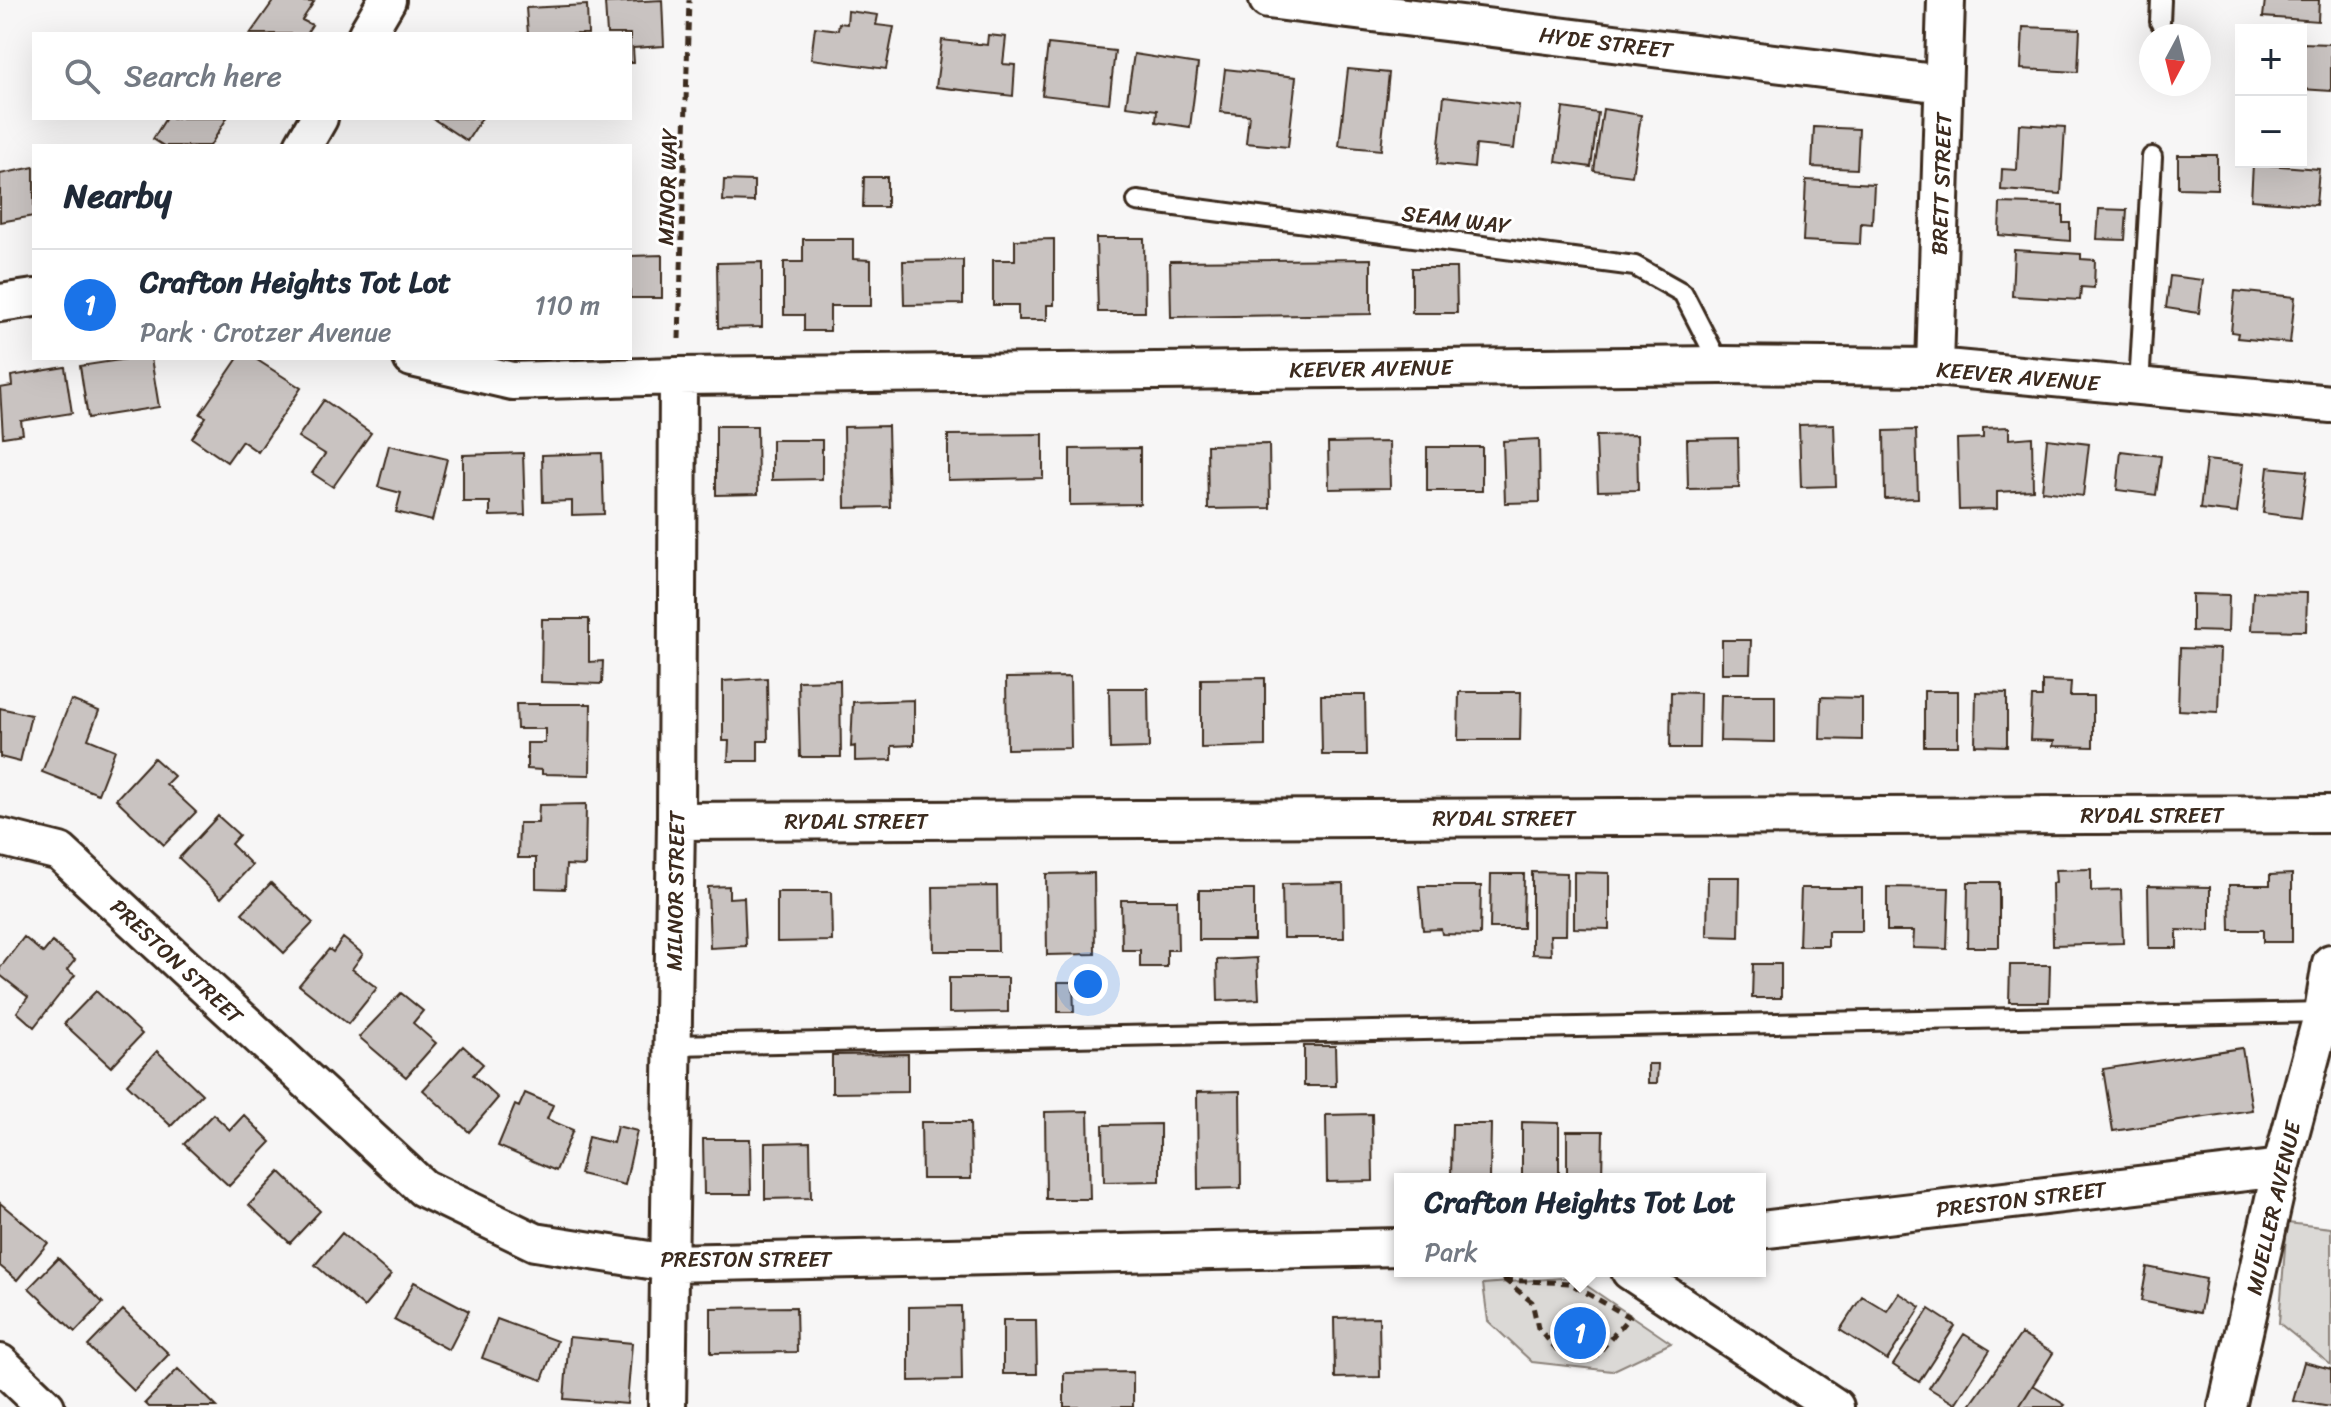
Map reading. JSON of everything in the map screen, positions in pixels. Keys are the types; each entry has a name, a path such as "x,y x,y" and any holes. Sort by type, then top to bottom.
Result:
{"street":[{"path":"368,32 387,0"},
{"name":"HYDE STREET","path":"1268,0 1943,84"},
{"name":"BRETT STREET","path":"1935,367 1946,0"},
{"path":"304,144 318,120"},
{"path":"0,303 32,298"},
{"name":"KEEVER AVENUE","path":"421,360 512,381 678,376 1720,365 1935,367 2331,404"},
{"name":"MILNOR STREET","path":"667,1407 674,1045 678,376"},
{"name":"RYDAL STREET","path":"676,821 2331,814"},
{"name":"PRESTON STREET","path":"0,837 60,852 423,1188 535,1242 668,1263 1394,1247"},
{"name":"MUELLER AVENUE","path":"2227,1407 2281,1168 2323,1012 2331,963"},
{"name":"PRESTON STREET","path":"1766,1229 2281,1168"},
{"path":"1639,1277 1835,1407"},
{"path":"0,1363 46,1407"}],"lane":[{"path":"2160,22 2161,0"},
{"path":"2139,387 2152,157"},
{"name":"SEAM WAY","path":"1137,201 1635,266 1683,293 1720,365"},
{"path":"674,1045 2323,1012"}],"path":[{"name":"MINOR WAY","path":"678,376 689,0"},
{"path":"1505,1280 1569,1283 1629,1317 1595,1357 1559,1352 1538,1328 1532,1302 1505,1280"}],"shaded area":[{"path":"2287,1223 2331,1228 2331,1365 2279,1323"},
{"path":"1574,1277 1671,1343 1612,1371 1532,1362 1488,1321 1483,1284"}],"building":[{"path":"274,0 314,2 302,20 312,25 307,32 251,32"},
{"path":"662,0 664,46 633,48 632,63 632,32 607,32 605,3"},
{"path":"2265,0 2319,0 2318,21 2263,17"},
{"path":"587,5 588,32 528,32 526,8"},
{"path":"848,11 878,15 876,25 894,27 886,69 811,59 815,27 838,30 839,23 847,24"},
{"path":"2023,27 2080,29 2078,72 2021,69"},
{"path":"988,35 1006,37 1003,64 1015,65 1013,96 936,87 942,40 987,45"},
{"path":"2307,43 2331,44 2331,91 2307,89"},
{"path":"1048,44 1115,51 1109,103 1042,95"},
{"path":"1134,54 1198,64 1190,127 1156,122 1157,110 1126,106"},
{"path":"1225,69 1296,77 1288,147 1246,143 1249,115 1220,112"},
{"path":"1348,69 1389,73 1381,150 1339,146"},
{"path":"1444,96 1519,105 1514,149 1476,145 1474,168 1437,164"},
{"path":"1563,108 1598,113 1591,167 1556,162"},
{"path":"1603,109 1641,115 1632,176 1594,171"},
{"path":"165,120 226,120 211,144 161,144 153,139"},
{"path":"435,120 481,120 467,141"},
{"path":"2019,124 2065,127 2061,194 2001,190 2002,169 2017,170"},
{"path":"1814,127 1859,129 1857,169 1812,167"},
{"path":"2178,155 2217,155 2217,189 2178,188"},
{"path":"32,167 32,216 0,222 0,174"},
{"path":"2253,168 2319,169 2316,205 2251,200"},
{"path":"864,177 887,177 887,207 863,207"},
{"path":"724,180 754,181 754,202 723,201"},
{"path":"1806,180 1874,184 1872,224 1861,223 1860,244 1803,241"},
{"path":"2000,203 2063,205 2063,223 2070,223 2070,241 1999,235"},
{"path":"2099,209 2127,210 2125,240 2097,239"},
{"path":"1096,238 1144,238 1145,312 1098,312"},
{"path":"803,239 853,239 853,259 871,260 871,306 830,306 830,331 804,331 804,315 784,315 784,262 803,262"},
{"path":"1054,239 1054,305 1047,305 1047,320 1018,320 1018,305 993,305 993,260 1015,260 1015,240"},
{"path":"2014,250 2081,254 2081,259 2095,260 2094,288 2081,287 2080,300 2012,296"},
{"path":"662,255 662,298 632,298 632,256"},
{"path":"1371,259 1371,314 1171,317 1170,261"},
{"path":"963,260 963,304 904,305 903,261"},
{"path":"762,262 762,327 718,328 717,263"},
{"path":"1412,268 1456,268 1457,313 1412,313"},
{"path":"2170,276 2203,280 2199,313 2166,308"},
{"path":"2235,291 2295,297 2290,343 2237,338 2238,333 2231,332"},
{"path":"120,360 151,360 159,407 88,418 80,366"},
{"path":"237,360 257,360 301,388 258,452 242,441 227,462 192,438 206,417 200,414"},
{"path":"65,367 72,413 21,421 23,434 3,437 0,388 12,386 11,376"},
{"path":"324,400 371,433 333,487 312,473 325,454 298,437"},
{"path":"1834,424 1836,486 1801,487 1799,425"},
{"path":"716,426 757,426 758,494 716,495"},
{"path":"888,426 890,507 845,508 844,427"},
{"path":"2009,427 2009,439 2032,437 2033,490 1997,492 1997,509 1959,510 1957,439 1983,438 1983,428"},
{"path":"1916,430 1918,498 1885,499 1884,431"},
{"path":"1043,434 1043,478 948,480 948,435"},
{"path":"1637,435 1638,490 1598,491 1596,436"},
{"path":"1738,438 1739,488 1688,489 1687,439"},
{"path":"1539,439 1540,502 1505,503 1503,441"},
{"path":"2047,439 2089,444 2083,496 2042,491"},
{"path":"772,440 822,440 822,479 772,480"},
{"path":"1389,442 1390,488 1329,489 1328,443"},
{"path":"1269,444 1270,508 1208,509 1207,445"},
{"path":"389,445 447,459 432,521 396,512 401,493 378,487"},
{"path":"1427,447 1482,447 1482,491 1427,491"},
{"path":"1140,448 1140,504 1070,505 1070,449"},
{"path":"2121,451 2161,456 2156,495 2117,490"},
{"path":"523,453 525,515 490,516 490,502 463,502 463,455"},
{"path":"602,453 604,514 572,515 572,501 543,502 542,455"},
{"path":"2206,460 2243,464 2237,513 2200,509"},
{"path":"2268,467 2307,471 2301,518 2263,513"},
{"path":"2253,592 2307,593 2306,631 2251,630"},
{"path":"2192,594 2229,595 2228,632 2192,631"},
{"path":"542,619 589,619 589,662 603,661 602,684 541,682"},
{"path":"1722,640 1751,640 1750,673 1722,673"},
{"path":"2180,648 2220,649 2218,712 2178,710"},
{"path":"1070,677 1071,748 1007,749 1006,678"},
{"path":"767,678 768,741 758,741 758,761 728,761 729,741 723,741 723,681"},
{"path":"1265,678 1265,746 1201,748 1201,679"},
{"path":"840,680 841,757 800,757 798,681"},
{"path":"2042,681 2071,682 2070,696 2093,696 2093,747 2053,746 2054,741 2030,740 2032,697 2042,697"},
{"path":"1109,688 1148,688 1149,748 1110,749"},
{"path":"1924,691 1958,691 1958,746 1924,746"},
{"path":"1459,692 1521,692 1520,740 1458,740"},
{"path":"1671,692 1700,693 1699,748 1670,748"},
{"path":"1976,692 2007,693 2007,746 1975,745"},
{"path":"1321,695 1365,695 1366,755 1322,755"},
{"path":"1721,695 1775,695 1775,742 1720,741"},
{"path":"1821,697 1862,698 1862,740 1820,739"},
{"path":"71,700 99,711 88,739 115,750 98,794 42,772"},
{"path":"914,700 914,745 892,746 892,760 855,761 855,746 851,747 853,702"},
{"path":"516,704 591,704 590,775 542,774 542,770 527,769 527,743 545,743 545,729 517,729"},
{"path":"0,708 31,715 20,762 0,757"},
{"path":"154,758 174,776 166,784 196,812 164,845 116,799"},
{"path":"586,804 585,866 566,865 565,889 536,888 536,858 518,858 519,823 538,823 539,805"},
{"path":"218,816 239,835 231,844 252,865 221,898 179,858"},
{"path":"2091,869 2091,891 2121,890 2123,943 2053,945 2052,883 2056,882 2055,870"},
{"path":"1532,872 1567,873 1566,935 1550,935 1551,955 1532,954"},
{"path":"1574,872 1609,873 1609,929 1574,928"},
{"path":"1094,873 1095,954 1047,955 1046,874"},
{"path":"1491,874 1524,874 1523,928 1490,928"},
{"path":"2292,874 2292,942 2263,942 2263,930 2230,930 2229,885 2270,885 2270,875"},
{"path":"1708,877 1740,877 1739,937 1707,936"},
{"path":"1968,882 1999,882 1999,947 1967,947"},
{"path":"271,883 313,923 284,953 242,913"},
{"path":"1343,883 1344,938 1283,938 1282,884"},
{"path":"729,886 729,898 744,897 746,946 710,948 708,887"},
{"path":"997,886 998,951 934,951 933,887"},
{"path":"1419,886 1481,886 1480,935 1442,934 1441,929 1423,930"},
{"path":"2148,886 2210,887 2210,931 2177,930 2177,948 2149,948"},
{"path":"1887,887 1949,888 1947,949 1913,948 1914,931 1887,931"},
{"path":"1801,888 1862,888 1862,931 1828,931 1828,946 1799,946"},
{"path":"1199,890 1254,890 1254,940 1199,940"},
{"path":"777,892 831,892 832,941 777,942"},
{"path":"1121,900 1177,900 1178,950 1167,950 1167,967 1140,967 1140,950 1122,950"},
{"path":"24,937 43,953 52,942 75,960 67,970 75,975 34,1027 17,1012 28,997 0,975 0,968"},
{"path":"343,938 363,954 352,969 377,988 348,1024 299,985 329,949 333,952"},
{"path":"1257,958 1259,999 1218,1001 1217,960"},
{"path":"1753,964 1781,964 1781,998 1752,998"},
{"path":"2010,965 2050,965 2049,1002 2009,1002"},
{"path":"949,978 1008,978 1008,1012 949,1013"},
{"path":"1058,982 1073,982 1074,1012 1058,1012"},
{"path":"96,991 142,1034 111,1067 64,1024"},
{"path":"401,993 423,1011 413,1023 436,1043 406,1077 359,1037"},
{"path":"463,1046 483,1064 473,1075 498,1098 469,1132 423,1090"},
{"path":"1304,1046 1335,1046 1336,1086 1304,1086"},
{"path":"2242,1048 2252,1110 2113,1131 2103,1069"},
{"path":"157,1051 202,1094 171,1126 127,1084"},
{"path":"908,1054 908,1092 832,1093 832,1055"},
{"path":"1648,1064 1658,1064 1657,1083 1648,1083"},
{"path":"1240,1091 1241,1188 1198,1189 1197,1092"},
{"path":"525,1093 553,1105 547,1119 573,1130 556,1171 498,1146 515,1105 519,1107"},
{"path":"1088,1111 1090,1199 1046,1199 1045,1112"},
{"path":"213,1114 230,1130 244,1115 271,1142 229,1186 184,1144"},
{"path":"1372,1114 1373,1181 1327,1182 1326,1115"},
{"path":"921,1122 970,1122 971,1179 922,1179"},
{"path":"1522,1122 1559,1123 1559,1173 1522,1173"},
{"path":"1160,1124 1160,1181 1104,1182 1103,1125"},
{"path":"1452,1124 1491,1124 1490,1173 1451,1173"},
{"path":"617,1126 637,1131 625,1185 580,1174 588,1137 613,1143"},
{"path":"1567,1131 1603,1131 1602,1173 1567,1173"},
{"path":"703,1139 750,1139 751,1194 704,1194"},
{"path":"810,1142 811,1198 765,1199 765,1143"},
{"path":"280,1172 320,1211 290,1243 249,1205"},
{"path":"0,1203 48,1243 17,1280 0,1266"},
{"path":"342,1233 391,1275 364,1307 315,1265"},
{"path":"58,1258 103,1303 75,1332 29,1288"},
{"path":"2147,1267 2206,1279 2200,1313 2141,1301"},
{"path":"414,1282 469,1311 449,1350 394,1320"},
{"path":"1899,1293 1921,1307 1887,1360 1840,1330 1862,1296 1887,1311"},
{"path":"961,1306 962,1380 909,1381 909,1307"},
{"path":"796,1307 797,1352 711,1353 711,1308"},
{"path":"1929,1309 1955,1326 1919,1382 1893,1365"},
{"path":"123,1310 169,1354 134,1391 88,1346"},
{"path":"1379,1317 1380,1377 1335,1378 1334,1318"},
{"path":"497,1319 557,1341 542,1380 482,1358"},
{"path":"1003,1320 1036,1320 1037,1374 1003,1374"},
{"path":"1964,1334 1990,1350 1955,1404 1929,1388"},
{"path":"2021,1334 2053,1353 2019,1407 1969,1407"},
{"path":"569,1337 632,1343 627,1404 564,1399"},
{"path":"2304,1362 2331,1369 2331,1407 2293,1401"},
{"path":"178,1369 217,1407 149,1407 145,1403"},
{"path":"1133,1372 1133,1407 1064,1407 1064,1373"},
{"path":"2033,1385 2065,1405 2019,1407"}],"place":[{"name":"Crafton Heights Tot Lot","path":"1580,1333"}]}
